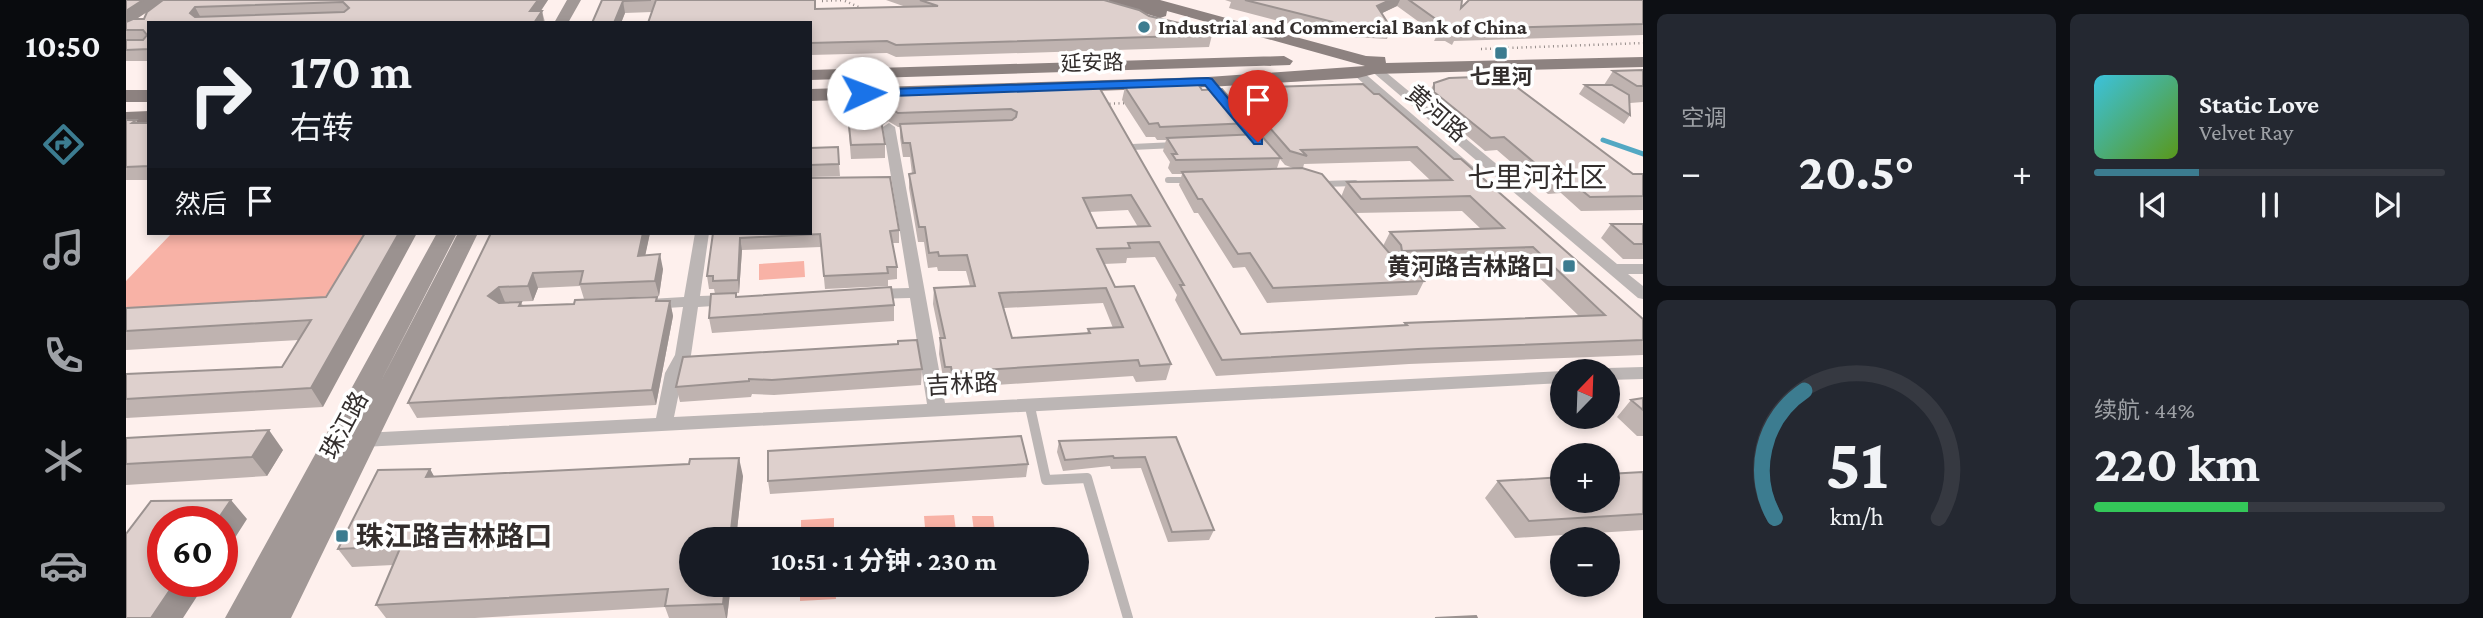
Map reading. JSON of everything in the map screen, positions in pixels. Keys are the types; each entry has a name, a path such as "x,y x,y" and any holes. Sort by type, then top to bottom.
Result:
{"main road":[{"path":"562,21 574,0"},
{"path":"576,21 587,0"},
{"path":"1116,0 1366,68 1643,62"},
{"path":"1143,0 1366,68 1643,52"},
{"path":"1222,30 1240,50 1231,61"},
{"name":"延安路","path":"812,75 1231,61 1342,61"},
{"name":"延安路","path":"812,95 1212,87 1366,68"},
{"path":"126,96 147,96"},
{"path":"126,118 147,117"},
{"name":"珠江路","path":"241,618 446,235"},
{"name":"珠江路","path":"274,618 467,235"}],"street":[{"name":"黄河路","path":"1366,68 1481,181"},
{"name":"黄河路","path":"1366,68 1643,294"},
{"path":"894,131 892,181 917,293 937,410"},
{"path":"664,424 674,373 683,355 702,235"},
{"path":"1614,269 1643,269"},
{"path":"850,295 917,293"},
{"path":"638,304 744,300"},
{"path":"1620,374 1643,373"},
{"name":"吉林路","path":"363,440 1550,378"}],"lane":[{"path":"1132,147 1182,145"},
{"path":"1168,180 1194,180"},
{"path":"1311,180 1323,184 1362,183"},
{"path":"1323,184 1333,195"},
{"path":"1029,405 1046,480 1087,478 1128,618"}],"path":[{"path":"822,9 822,1 844,0 861,8"},
{"path":"1469,49 1643,43"},
{"path":"1105,104 1130,103"}],"shaded area":[{"path":"170,235 366,235 321,303 126,313 126,281"},
{"path":"804,261 805,277 759,280 759,264"},
{"path":"954,515 956,527 925,527 924,516"},
{"path":"972,516 993,516 994,527 973,527"},
{"path":"834,518 834,527 801,527 801,520"},
{"path":"800,597 836,597 836,599 800,601"}],"building":[{"path":"126,0 143,0 126,11"},
{"path":"163,0 538,0 530,11 542,11 535,21 147,21 147,35 143,30 126,30 126,22 144,19 147,12","holes":["343,2 349,8 344,12 195,17 190,13 195,7"]},
{"path":"602,0 651,0 623,1 615,21 593,21"},
{"path":"656,0 815,0 815,9 938,6 920,0 1104,0 1139,10 1149,16 1213,31 1212,35 896,45 887,41 812,43 812,21 649,21"},
{"path":"1245,0 1390,0 1377,6 1391,28 1341,24"},
{"path":"1409,0 1462,0 1461,8 1469,0 1643,0 1643,24 1458,29 1457,34 1451,29 1440,30 1444,25"},
{"path":"147,35 147,49 126,50 126,40 143,40"},
{"path":"1643,70 1643,86 1637,86 1613,71"},
{"path":"1502,76 1633,174 1643,174 1643,196 1590,197 1569,180 1556,181 1504,137 1491,138 1434,92 1434,83 1449,78"},
{"path":"1198,84 1202,90 1222,89 1251,123 1160,127 1158,123 1149,124 1125,87"},
{"path":"1363,84 1374,94 1379,94 1454,159 1461,159 1643,319 1643,340 1222,360 1159,242 1128,243 1130,248 1097,249 1115,287 1134,286 1171,364 1140,366 1138,360 952,372 951,367 945,367 940,338 945,338 934,288 975,286 967,255 939,256 938,252 929,253 925,227 919,227 909,174 915,173 910,143 903,143 900,124 1012,120 1017,112 1011,109 898,113 888,107 880,114 885,144 851,145 846,97 1099,87 1241,334 1407,325 1405,323 1605,315 1533,247 1402,251 1401,245 1390,232 1504,228 1470,196 1361,199 1347,182 1452,180 1417,147 1301,150 1307,156 1290,151 1235,88","holes":["1131,195 1150,226 1097,228 1083,198","1106,288 1123,327 1088,329 1090,333 1012,338 999,293"]},
{"path":"1585,85 1612,85 1629,95 1630,115"},
{"path":"126,120 136,120 132,123 147,123 147,166 126,167"},
{"path":"1260,134 1281,158 1176,160 1172,154 1177,154 1167,138"},
{"path":"838,147 839,164 812,165 812,148"},
{"path":"1302,168 1322,174 1390,254 1400,254 1424,281 1273,288 1250,253 1238,254 1182,172"},
{"path":"890,177 899,230 890,231 897,267 887,267 888,273 824,276 820,234 812,234 812,178"},
{"path":"1611,224 1643,224 1643,244 1634,244"},
{"path":"364,235 398,235 311,388 126,399 126,374 282,367 311,320 126,331 126,308 326,297"},
{"path":"490,235 643,235 638,256 660,254 655,281 580,284 583,271 533,273 528,286 499,287 488,296 499,303 521,302 519,306 574,304 575,300 657,297 656,301 670,301 652,390 408,403"},
{"path":"713,235 800,235 740,238 738,280 713,281 713,276 707,276"},
{"path":"891,287 894,305 709,318 711,294 736,293 736,297"},
{"path":"917,340 922,369 772,380 749,379 676,387 683,357 898,344 898,341"},
{"path":"1643,398 1643,410 1631,400"},
{"path":"269,430 252,457 126,464 126,438"},
{"path":"1021,436 1028,464 768,481 768,451"},
{"path":"1176,437 1214,530 1172,532 1145,457 1113,456 1065,460 1059,441"},
{"path":"739,458 731,527 679,527 679,597 724,597 723,604 665,606 668,589 376,605 401,546 338,549 378,470 430,469 426,477 689,464 690,459"},
{"path":"1643,472 1643,514 1529,521 1498,481 1550,478 1550,513 1620,513 1620,473"},
{"path":"231,500 227,506 147,506 151,501"},
{"path":"147,506 147,597 165,597 151,618 126,618 126,534"},
{"path":"1476,616 1477,618 1435,618"}],"waterway":[{"path":"1603,140 1643,154"}],"place":[{"name":"Industrial and Commercial Bank of China","path":"1144,27"},
{"name":"七里河","path":"1501,53"},
{"name":"黄河路吉林路口","path":"1569,266"},
{"name":"珠江路吉林路口","path":"342,536"}],"district":[{"name":"七里河社区","path":"1537,177"}],"route":[{"path":"863,93 1208,82 1258,142"}]}
